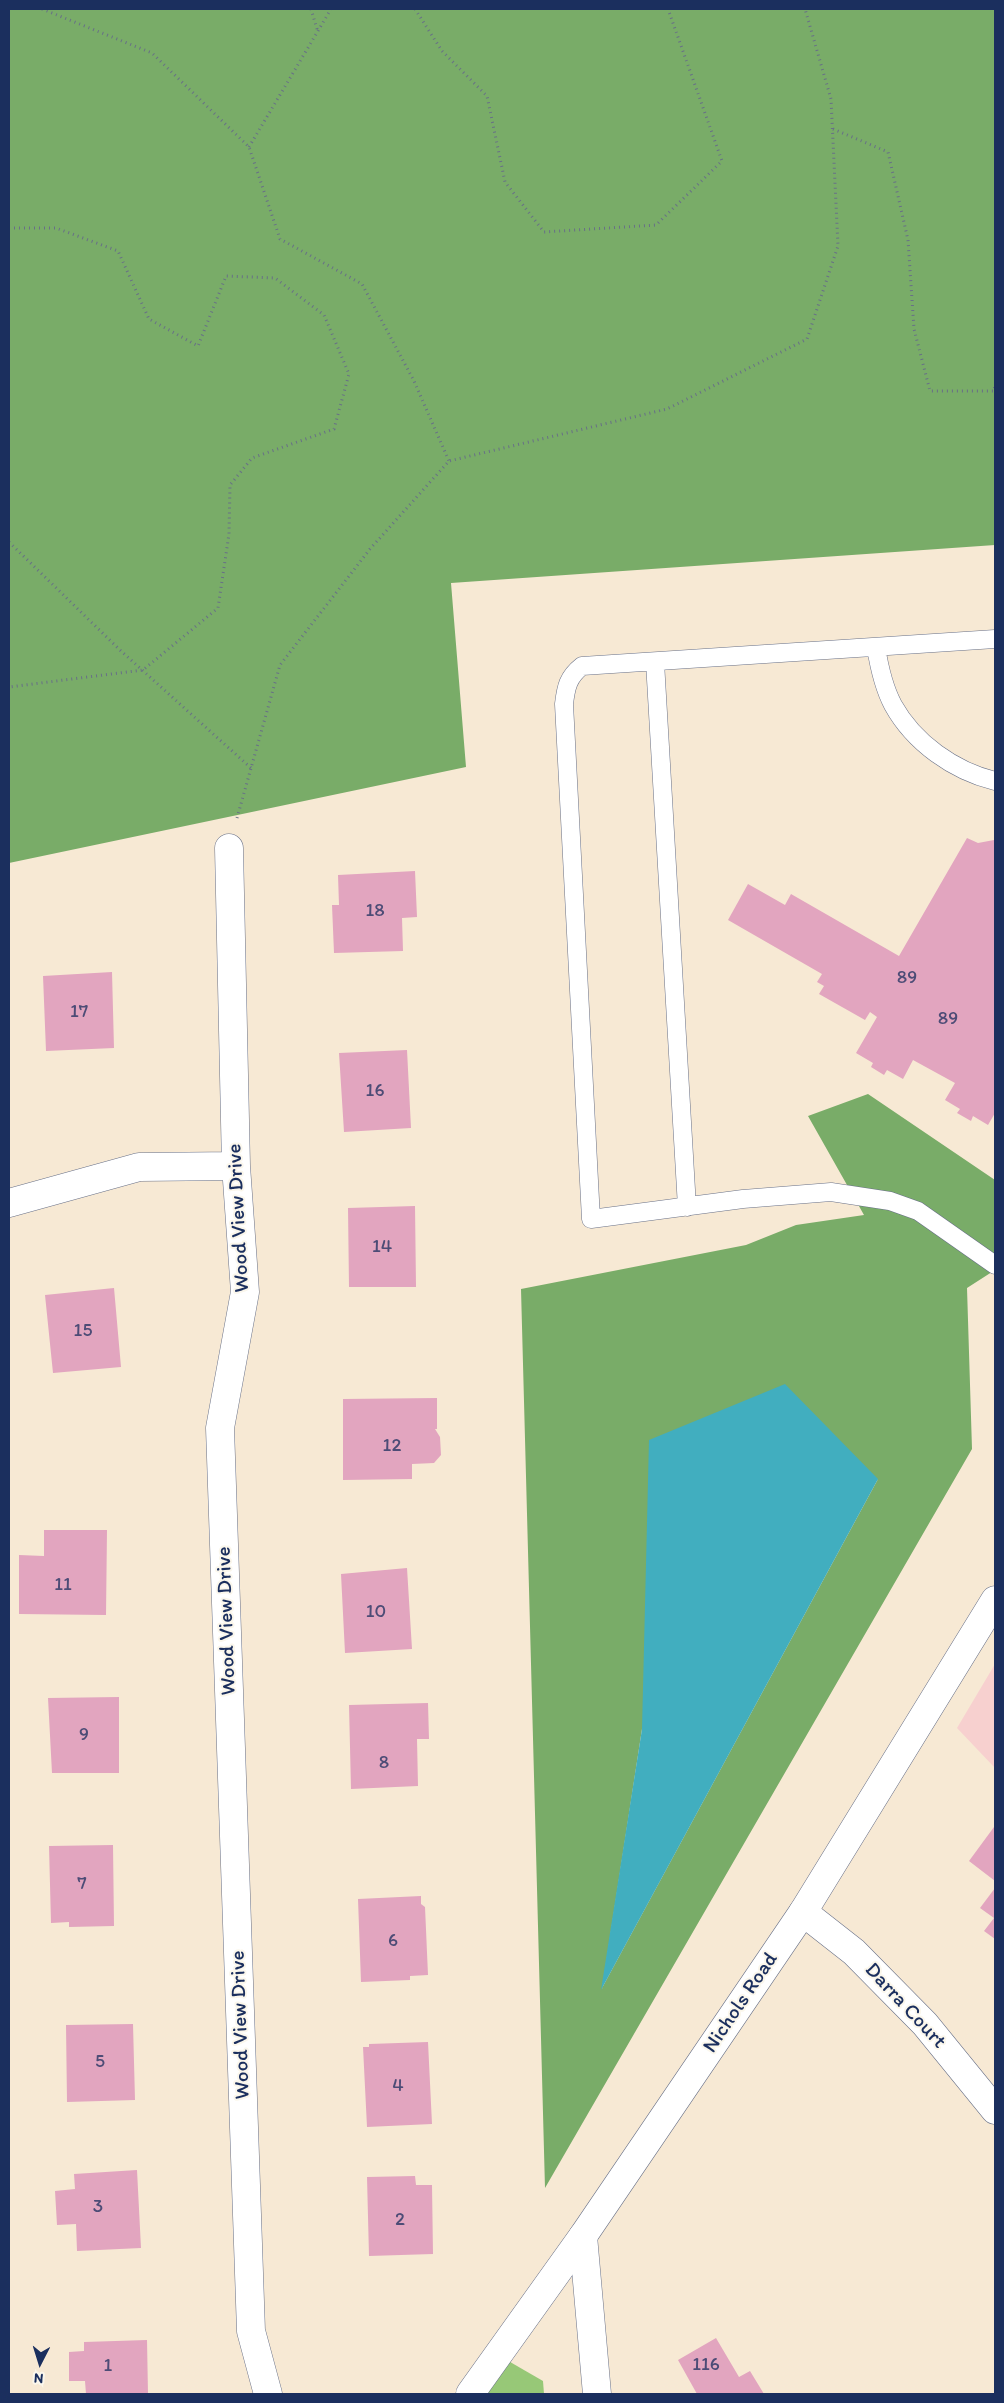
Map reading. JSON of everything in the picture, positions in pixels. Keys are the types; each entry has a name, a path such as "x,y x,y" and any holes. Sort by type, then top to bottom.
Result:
{"street":[{"name":"Wood View Drive","path":"229,848 236,1166 245,1292 220,1428 251,2331 268,2394"},
{"path":"9,1203 139,1167 236,1166"},
{"name":"Nichols Road","path":"470,2394 583,2236 803,1912 995,1600"},
{"name":"Darra Court","path":"803,1912 854,1952 925,2024 995,2110"},
{"path":"583,2236 597,2394"}],"lane":[{"path":"995,640 582,666 572,675 566,686 564,704 591,1219 743,1199 831,1192 890,1202 918,1211 995,1265"},
{"path":"876,647 880,668 893,705 910,729 929,748 955,765 995,780"},
{"path":"655,662 687,1207"}],"path":[{"path":"42,9 152,53 249,147 280,239 362,284 414,381 449,460"},
{"path":"311,9 318,32"},
{"path":"249,147 331,9"},
{"path":"415,9 442,52 487,96 506,182 544,232 656,225 722,161 668,9"},
{"path":"229,848 280,665 370,549 449,460 667,410 807,339 838,246 831,99 805,9"},
{"path":"833,129 888,152 908,240 914,329 930,391 994,390 995,384"},
{"path":"9,228 56,228 118,251 149,319 198,346 226,276 275,278 324,315 349,374 334,428 252,458 230,485 229,534 218,608 142,670 9,688"},
{"path":"9,542 142,670 251,768"}],"shaded area":[{"path":"995,1664 995,1768 957,1728"}],"green space":[{"path":"9,9 995,9 995,545 451,583 466,767 9,863"},
{"path":"868,1094 995,1180 995,1270 967,1288 972,1449 545,2188 521,1289 746,1245 796,1225 864,1215 808,1116","holes":["878,1479 602,1988 642,1729"]},
{"path":"498,2355 543,2381 544,2394 470,2394"}],"water":[{"path":"785,1384 878,1479 601,1990 642,1729 649,1440"}],"building":[{"path":"967,838 978,843 994,840 995,843 995,1113 988,1125 973,1116 971,1121 957,1113 960,1109 945,1100 955,1083 913,1060 903,1079 887,1070 884,1075 871,1067 873,1063 856,1053 877,1017 870,1012 865,1020 819,994 824,986 817,982 822,974 728,920 748,884 785,905 791,894 899,956"},
{"path":"415,871 417,917 402,918 403,951 334,953 332,905 339,905 338,875"},
{"path":"112,972 114,1048 46,1051 43,976"},
{"path":"407,1050 411,1128 344,1132 339,1053"},
{"path":"415,1206 416,1287 349,1287 348,1208"},
{"path":"114,1288 121,1367 53,1373 45,1295"},
{"path":"437,1398 437,1429 435,1429 440,1437 441,1455 434,1463 412,1464 412,1479 343,1480 343,1399"},
{"path":"44,1530 107,1530 106,1615 19,1614 19,1555 44,1556"},
{"path":"407,1568 412,1649 345,1653 341,1574"},
{"path":"119,1697 119,1773 52,1773 48,1698"},
{"path":"428,1703 429,1739 417,1739 418,1786 351,1789 349,1705"},
{"path":"995,1828 995,1881 969,1861"},
{"path":"113,1845 114,1926 69,1927 69,1922 51,1923 49,1846"},
{"path":"995,1888 995,1939 984,1931 994,1918 980,1908"},
{"path":"421,1896 421,1904 425,1907 428,1975 410,1976 410,1980 361,1982 358,1899"},
{"path":"133,2024 135,2100 67,2102 66,2025"},
{"path":"428,2042 432,2124 367,2127 363,2047 369,2047 369,2044"},
{"path":"137,2170 141,2248 77,2251 76,2224 57,2225 55,2191 75,2189 74,2174"},
{"path":"415,2176 416,2185 432,2185 433,2254 369,2256 367,2177"},
{"path":"716,2338 739,2377 750,2371 764,2394 697,2394 678,2360"},
{"path":"147,2340 148,2394 86,2394 85,2381 69,2381 69,2352 84,2351 84,2342"}]}
